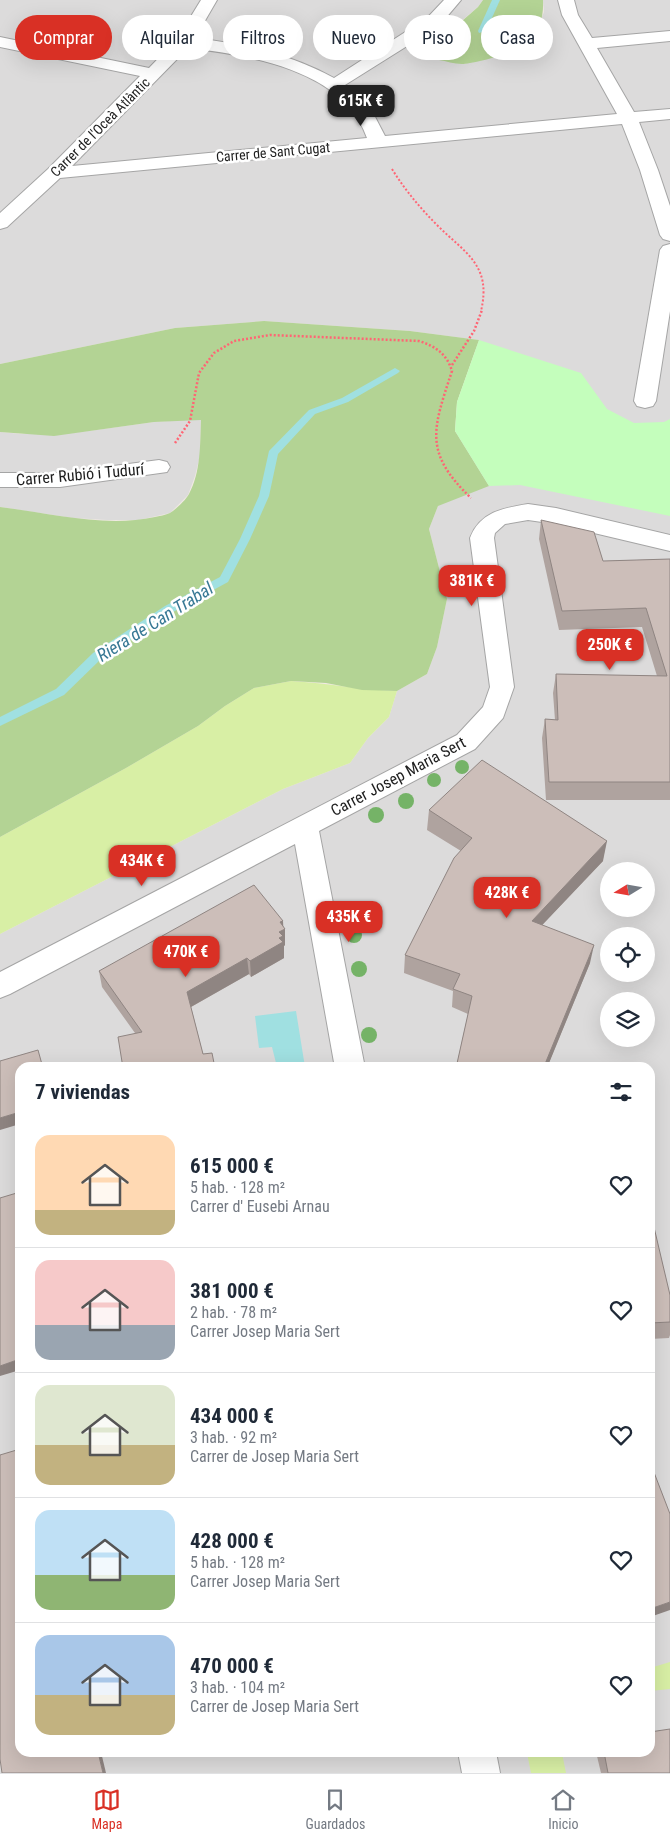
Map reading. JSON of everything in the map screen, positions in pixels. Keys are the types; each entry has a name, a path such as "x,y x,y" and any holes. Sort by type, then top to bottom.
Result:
{"street":[{"name":"Carrer de l'Oceà Atlàntic","path":"200,15 209,0"},
{"path":"334,85 433,22 452,0"},
{"path":"566,0 570,15 628,118 649,170 670,235"},
{"path":"586,44 670,36"},
{"path":"0,42 154,74"},
{"path":"213,45 291,64 334,85 363,111 372,124 378,142"},
{"name":"Carrer de l'Oceà Atlàntic","path":"0,223 55,173 167,60"},
{"name":"Carrer de Sant Cugat","path":"55,173 670,114"},
{"path":"645,401 670,250"},
{"name":"Carrer Rubió i Tudurí","path":"0,480 26,482 159,467"},
{"path":"497,519 519,512 541,513 670,543"},
{"name":"Carrer Josep Maria Sert","path":"0,986 466,742 494,711 502,687 482,538 485,530 497,519"},
{"path":"305,826 349,1062"},
{"path":"478,1757 481,1773"}],"path":[{"path":"393,171 408,195 472,258 483,282 482,309 476,326 451,366"},
{"path":"159,467 190,421 199,373 214,354 234,341 270,335 419,341 441,351 451,366 452,371 436,421 438,452 444,468 451,479 497,519"}],"shaded area":[{"path":"0,0 483,0 468,15 404,15 404,60 460,60 463,64 481,60 553,60 553,15 543,15 543,0 670,0 670,1773 0,1773 0,934 283,789 350,763 368,738 389,717 397,691 427,674 437,647 447,599 429,529 438,506 478,340 410,331 264,321 175,328 0,364"},
{"path":"201,419 200,456 195,476 188,495 170,513 139,520 107,520 73,518 0,507 0,432 22,434 89,431 154,422"}],"green space":[{"path":"483,0 543,0 542,15 481,15 481,60 485,60 456,64 439,60 471,60 471,15 469,15"},
{"path":"264,321 410,331 479,340 457,402 455,431 489,486 438,506 429,529 447,599 437,647 427,674 397,691 362,690 326,683 291,681 254,688 198,726 0,837 0,507 78,518 116,521 136,520 168,514 189,494 196,477 201,420 154,422 54,436 0,432 0,364 175,328"},
{"path":"479,340 581,373 607,409 634,423 664,422 670,419 670,516 520,485 489,486 455,431 457,402"},
{"path":"291,681 397,691 389,717 368,738 350,763 283,789 0,934 0,837 198,726 254,688"},
{"path":"670,1662 670,1689 655,1690 655,1666"},
{"path":"528,1757 563,1757 566,1773 531,1773"}],"water":[{"path":"296,1011 304,1062 276,1062 272,1047 259,1048 255,1016"}],"building":[{"path":"541,520 594,532 603,561 670,559 670,782 549,782 545,719 558,720 556,674 667,676 646,608 562,611"},
{"path":"482,760 607,841 532,921 594,945 546,1062 457,1062 472,996 453,989 460,974 405,955 454,858 472,838 429,810"},
{"path":"254,885 283,921 280,922 285,929 279,932 283,936 279,938 283,942 250,961 247,958 187,992 203,1054 212,1053 214,1062 122,1062 118,1037 142,1032 99,971"},
{"path":"38,1050 41,1062 15,1062 15,1114 0,1118 0,1061"},
{"path":"15,1194 15,1361 0,1366 0,1198"},
{"path":"655,1231 670,1295 670,1322 655,1323"},
{"path":"15,1450 15,1757 99,1757 103,1773 2,1773 0,1759 0,1455"},
{"path":"655,1475 670,1514 670,1602 655,1607"},
{"path":"670,1729 670,1773 608,1773 605,1757 655,1757 655,1731"}],"waterway":[{"path":"489,15 496,0"},
{"name":"Riera de Can Trabal","path":"0,722 60,692 97,656 169,609 224,579 245,539 264,496 273,453 312,412 345,400 395,371"}]}
